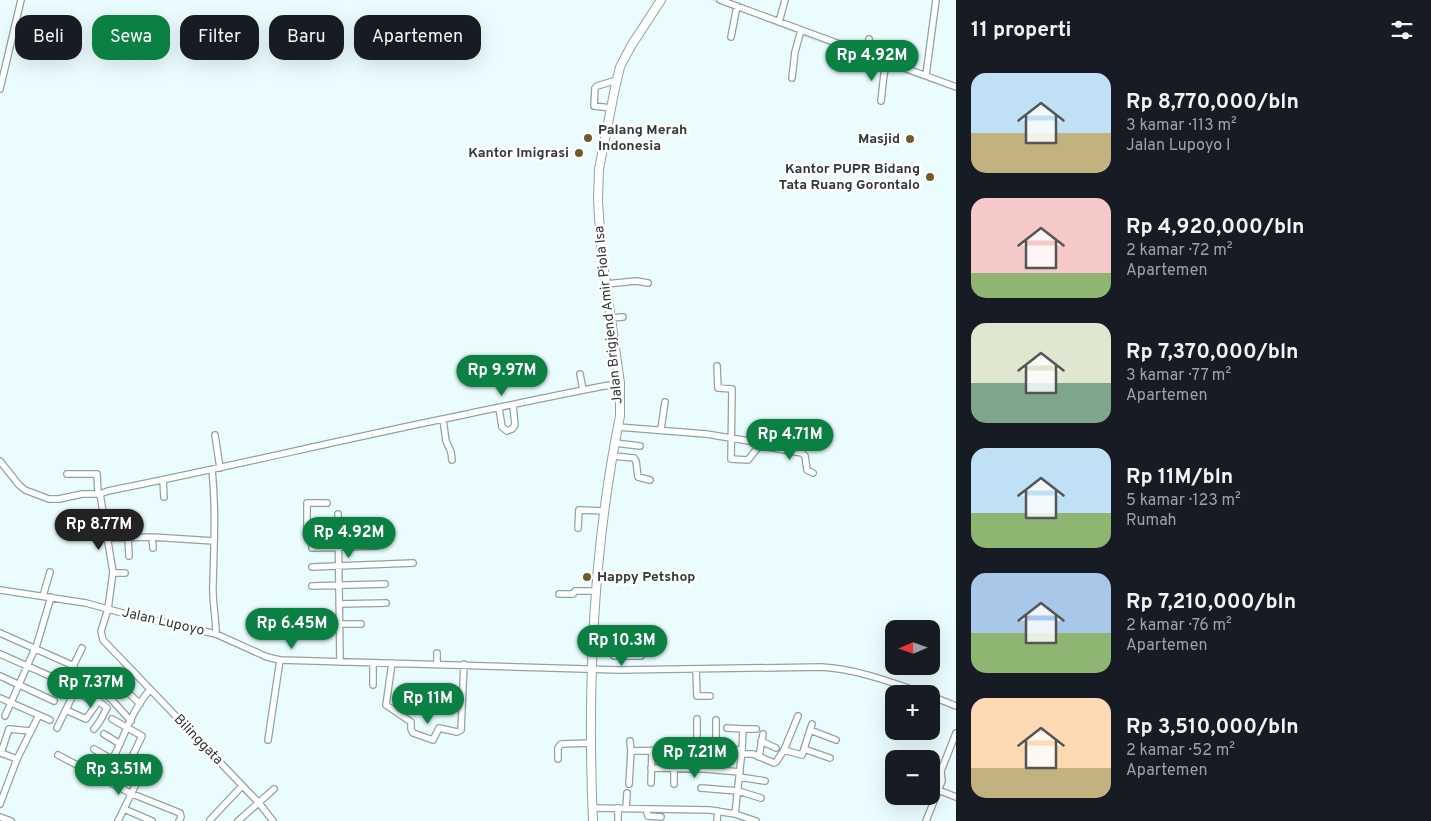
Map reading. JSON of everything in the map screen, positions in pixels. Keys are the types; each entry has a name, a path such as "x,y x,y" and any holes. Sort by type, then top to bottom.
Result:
{"main road":[{"name":"Jalan Brigjend Amir Piola Isa","path":"594,821 592,743 595,591 620,409 620,383 600,248 599,169 620,67 631,46 661,0"}],"street":[{"path":"0,88 21,0"},
{"path":"720,0 728,1 736,9 779,22 800,33 867,54 887,65 926,75 956,86"},
{"path":"779,22 785,0"},
{"path":"926,75 936,0"},
{"path":"731,37 736,9"},
{"path":"792,78 795,52 800,33"},
{"path":"867,54 869,39"},
{"path":"881,101 882,81 892,47"},
{"path":"611,108 594,106 595,88 617,80"},
{"path":"606,129 637,132"},
{"path":"606,284 648,283"},
{"path":"610,318 623,317"},
{"path":"718,366 718,388 732,389 732,444 730,458 733,460 748,460 759,446"},
{"path":"580,374 583,390"},
{"path":"0,462 19,485 28,492 54,499 99,494 513,405 551,395 620,383"},
{"path":"661,430 664,402"},
{"path":"499,408 502,428 507,431 515,425 513,405"},
{"path":"443,419 446,441 452,460"},
{"path":"618,427 661,430 731,439 804,454 807,470 813,473"},
{"path":"215,435 220,468"},
{"path":"615,443 640,446"},
{"path":"613,456 634,458 638,477 650,480"},
{"path":"212,470 213,586 216,634"},
{"path":"68,474 97,474 113,573 108,609"},
{"path":"163,480 164,497"},
{"path":"327,503 307,504 307,531 378,528"},
{"path":"578,528 579,510 605,511"},
{"path":"338,514 340,662"},
{"path":"108,538 152,537 214,541"},
{"path":"152,537 153,548"},
{"path":"128,538 129,556"},
{"path":"312,548 378,546"},
{"path":"312,567 412,563"},
{"path":"43,596 50,572"},
{"path":"113,573 125,573"},
{"path":"312,586 385,584"},
{"name":"Jalan Lupoyo","path":"0,590 51,597 216,634 256,653 280,660 464,664 593,670 794,666 835,668 862,673 898,685"},
{"path":"559,594 573,594 575,591 595,591"},
{"path":"5,716 36,648 51,597"},
{"path":"339,604 386,604"},
{"name":"Bilinggata","path":"108,609 101,631 103,640 256,806 273,821"},
{"path":"340,624 361,624"},
{"path":"0,633 74,666"},
{"path":"593,645 641,647 641,656 614,656 613,646"},
{"path":"64,684 82,648"},
{"path":"437,653 437,664"},
{"path":"0,654 59,680 106,708 94,729"},
{"path":"268,740 280,660"},
{"path":"373,663 373,685"},
{"path":"392,663 386,705 411,722 412,732 433,740 439,728 457,732 461,730 464,664"},
{"path":"696,669 697,696 710,696"},
{"path":"107,672 140,704"},
{"path":"0,676 54,701"},
{"path":"100,690 131,721"},
{"path":"58,728 76,691"},
{"path":"102,777 113,760 140,704 149,691"},
{"path":"0,698 50,720"},
{"path":"940,700 956,706"},
{"path":"66,710 87,718 97,701"},
{"path":"0,804 17,759 39,715"},
{"path":"631,751 716,749 742,752 774,763 784,750 798,716"},
{"path":"112,718 141,734 142,738 118,786"},
{"path":"697,719 698,750"},
{"path":"716,720 716,749"},
{"path":"784,750 801,756 811,727 836,740"},
{"path":"727,728 756,729"},
{"path":"735,814 743,729"},
{"path":"17,759 1,752 8,730 31,731"},
{"path":"940,784 942,779 941,771 956,733"},
{"path":"104,734 120,744"},
{"path":"759,757 762,734"},
{"path":"629,784 630,741"},
{"path":"761,741 776,748"},
{"path":"558,759 558,748 561,744 592,743"},
{"path":"94,749 113,760"},
{"path":"804,749 830,758"},
{"path":"651,783 652,751"},
{"path":"58,755 132,794 180,813 179,821"},
{"path":"652,768 674,768 739,774 765,781"},
{"path":"674,768 674,784"},
{"path":"118,821 138,780"},
{"path":"210,820 241,788"},
{"path":"701,788 738,791 760,798"},
{"path":"238,821 274,789"},
{"path":"940,791 956,797"},
{"path":"626,793 626,809"},
{"path":"926,821 932,805"},
{"path":"212,808 217,812"},
{"path":"593,808 718,811 756,821"},
{"path":"618,808 618,821"},
{"path":"124,809 152,821"},
{"path":"646,809 648,816 661,816"},
{"path":"717,821 718,811"},
{"path":"0,817 11,821"}],"waterway":[{"path":"712,0 734,9"},
{"path":"738,10 797,33"},
{"path":"801,35 884,65"},
{"path":"888,67 956,90"}],"place":[{"name":"Palang Merah Indonesia","path":"588,138"},
{"name":"Masjid","path":"910,139"},
{"name":"Kantor Imigrasi","path":"579,153"},
{"name":"Kantor PUPR Bidang Tata Ruang Gorontalo","path":"930,177"},
{"name":"Happy Petshop","path":"587,577"}]}
